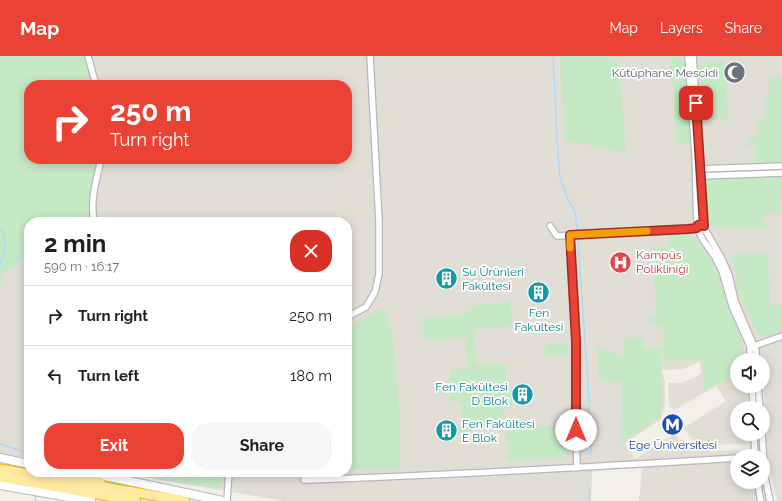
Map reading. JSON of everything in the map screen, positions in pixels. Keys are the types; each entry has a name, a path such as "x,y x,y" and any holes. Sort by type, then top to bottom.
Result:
{"highway":[{"path":"0,469 24,473"},
{"path":"0,477 136,501"},
{"path":"46,477 185,501"},
{"path":"84,477 148,495"}],"main road":[{"path":"0,458 24,463"},
{"path":"110,477 223,501"},
{"path":"0,485 91,501"}],"street":[{"path":"88,56 95,80"},
{"path":"352,314 366,307 375,292 379,274 379,221 370,56"},
{"path":"688,56 698,169"},
{"path":"693,56 700,228 703,240 715,257 722,271 732,306 756,353"},
{"path":"93,217 93,192 100,164"},
{"path":"698,169 782,166"},
{"path":"698,176 782,173"},
{"path":"550,226 557,236 700,228"},
{"path":"570,235 576,341 577,468"},
{"path":"752,346 782,336"},
{"path":"751,353 752,346"},
{"path":"305,477 304,480 404,477 730,458"},
{"path":"227,501 229,477"},
{"path":"759,489 761,501"},
{"path":"768,489 770,501"}],"shaded area":[{"name":"Ege Üniversitesi","path":"0,56 782,56 782,501 777,501 770,471 770,449 767,449 767,441 770,441 770,401 764,401 764,393 770,393 770,353 730,353 730,393 747,393 748,401 730,401 730,441 750,441 750,444 696,445 684,428 726,401 716,386 674,410 669,406 668,383 682,383 701,374 700,362 683,369 662,370 665,382 665,406 661,419 625,443 635,459 675,434 679,441 683,439 689,448 699,451 730,450 730,489 756,489 758,501 639,501 642,468 592,471 591,501 284,501 144,477 352,477 352,217 24,217 24,457 0,453"}],"green space":[{"path":"0,56 87,56 94,80 24,80 24,164 95,164 90,196 90,216 24,217 24,258 2,275 0,289"},
{"path":"560,56 600,56 619,61 626,153 565,140"},
{"path":"685,57 690,143 676,144 671,58"},
{"path":"726,60 727,119 704,120 700,62"},
{"path":"769,78 782,78 782,162 756,163 756,145 746,146 746,138 757,137 757,122 764,122 764,116 766,116 764,99 769,98"},
{"path":"782,176 781,214 764,214 765,227 718,229 708,221 706,187 709,179"},
{"path":"686,234 693,237 700,243 713,263 742,342 743,353 730,353 730,376 704,391 702,360 664,361 663,326 650,326 649,317 656,316 653,245 666,249 670,235"},
{"path":"742,252 743,254 768,253 770,305 782,305 782,331 773,335 761,336 758,334 736,287 736,284 739,281 730,257"},
{"path":"510,302 512,326 473,329 476,365 505,363 507,382 510,382 512,405 504,409 502,423 455,435 454,429 462,426 462,402 451,402 450,369 467,369 466,338 423,339 423,317 463,316 476,305"},
{"path":"383,309 392,331 400,429 400,470 352,470 352,324"},
{"path":"643,337 643,349 661,348 662,405 660,416 621,444 622,382 599,381 597,346 624,358 623,339"},
{"path":"567,343 568,355 546,356 545,344"},
{"path":"566,425 568,457 508,461 506,428"},
{"path":"146,477 223,477 219,489"}],"waterway":[{"path":"553,56 560,178 567,197 575,211 577,230"},
{"path":"0,228 5,242 0,266"},
{"path":"578,239 589,400 591,455"},
{"path":"0,444 24,451"},
{"path":"589,501 590,490"},
{"path":"35,501 36,495"}],"slow traffic":[{"path":"570,248 570,235 647,231"}],"place":[{"name":"Kütüphane Mescidi","path":"734,73"},
{"name":"Kampüs Polikliniği","path":"621,262"},
{"name":"Su Ürünleri Fakültesi","path":"447,279"},
{"name":"Fen Fakültesi","path":"539,292"},
{"name":"Fen Fakültesi D Blok","path":"523,394"},
{"name":"Ege Üniversitesi","path":"673,424"},
{"name":"Fen Fakültesi E Blok","path":"447,431"}],"route":[{"path":"576,430 576,341 570,235 688,229 697,228 698,225 701,224 704,226 696,103"}]}
